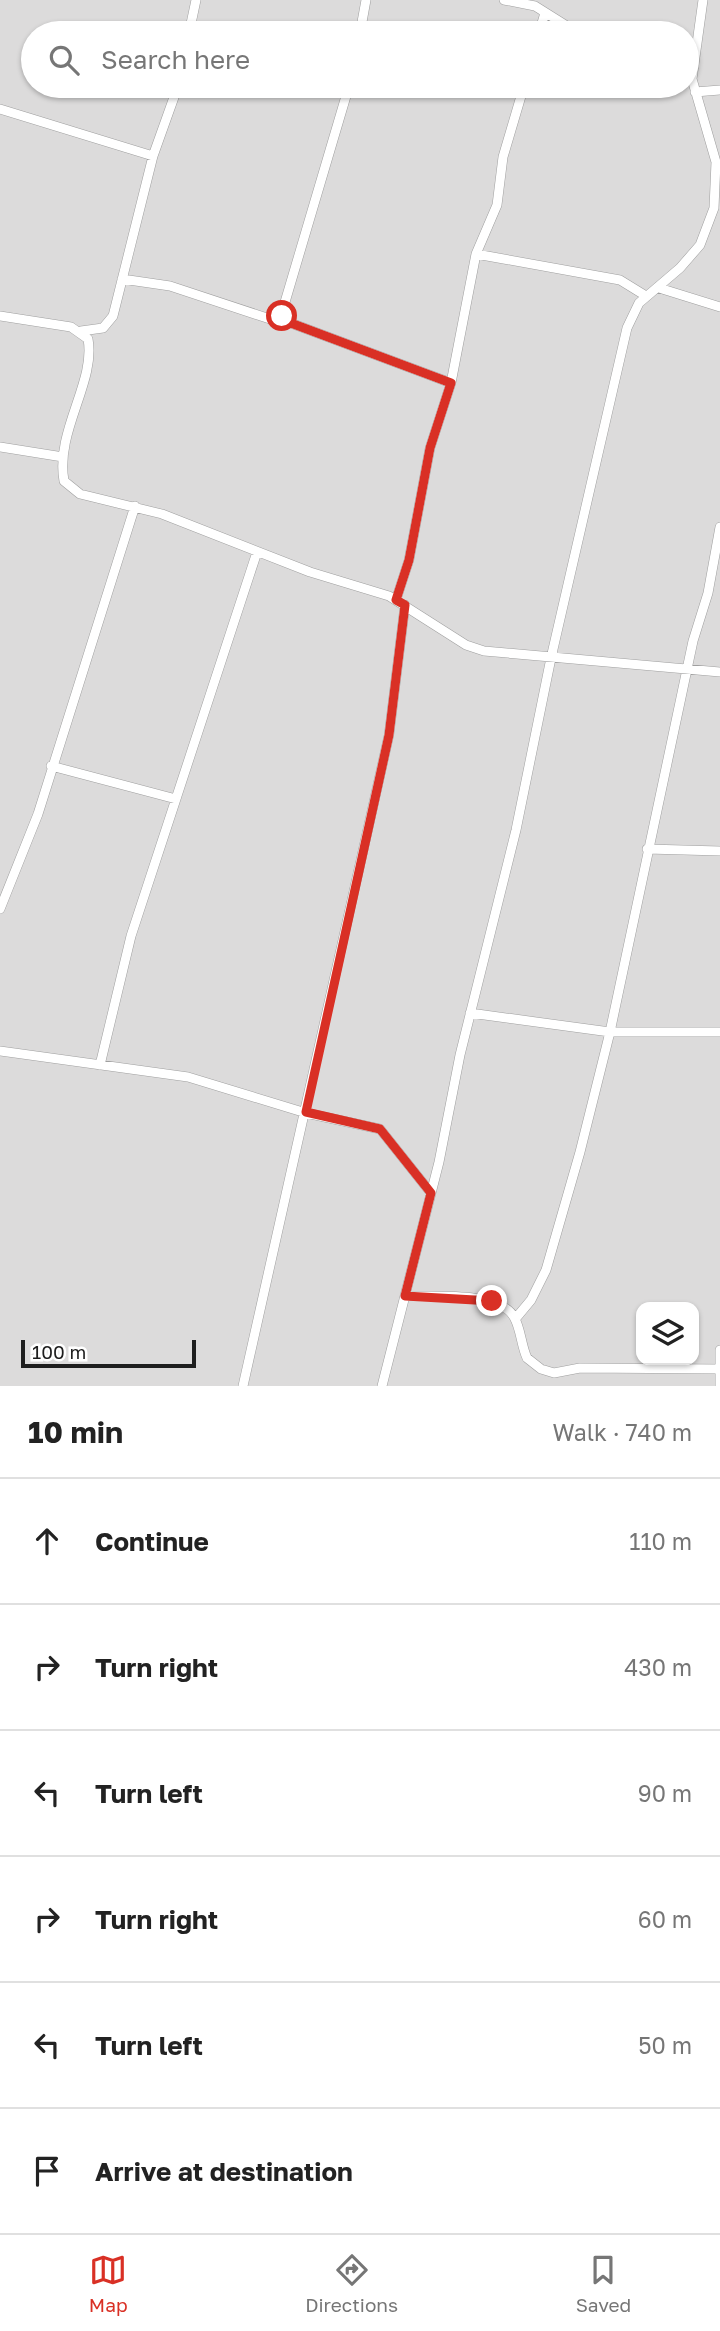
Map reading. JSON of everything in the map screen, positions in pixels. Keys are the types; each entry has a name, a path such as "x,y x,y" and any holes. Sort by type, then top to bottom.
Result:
{"street":[{"path":"192,21 196,0"},
{"path":"362,21 366,0"},
{"path":"504,0 535,3 558,21"},
{"path":"699,22 703,0"},
{"path":"543,21 545,13"},
{"path":"699,92 720,90"},
{"path":"0,316 80,331 103,328 111,322 153,156 174,98"},
{"path":"280,319 345,98"},
{"path":"243,1386 389,735 401,602 430,448 451,383 476,254 497,205 503,157 520,98"},
{"path":"383,1386 431,1193 470,1013 516,830 551,658 627,328 632,313 646,296 659,288 699,244 714,208 716,162 697,98"},
{"path":"0,109 153,156"},
{"path":"476,254 621,280 646,296"},
{"path":"122,279 170,286 273,320 280,319 451,383"},
{"path":"659,288 720,307"},
{"path":"80,331 88,339 90,350 63,457 64,481 72,490 135,506 401,602 466,645 500,653 720,672"},
{"path":"0,447 63,457"},
{"path":"0,909 26,849 135,506"},
{"path":"516,1318 531,1300 552,1253 610,1032 647,849 687,668 708,593 720,527"},
{"path":"100,1065 131,936 257,552"},
{"path":"51,766 176,799"},
{"path":"647,849 720,851"},
{"path":"470,1013 610,1032 720,1032"},
{"path":"0,1051 188,1077 306,1112 380,1129 431,1193"},
{"path":"405,1296 492,1301 503,1305 516,1318 527,1358 548,1372 580,1368 719,1369"},
{"path":"720,1350 720,1386"}],"shaded area":[{"path":"0,0 720,0 720,1386 0,1386"}],"route":[{"path":"282,316 280,319 451,383 430,448 409,560 396,600 405,605 389,735 306,1112 380,1129 431,1193 405,1296 492,1301"}]}
